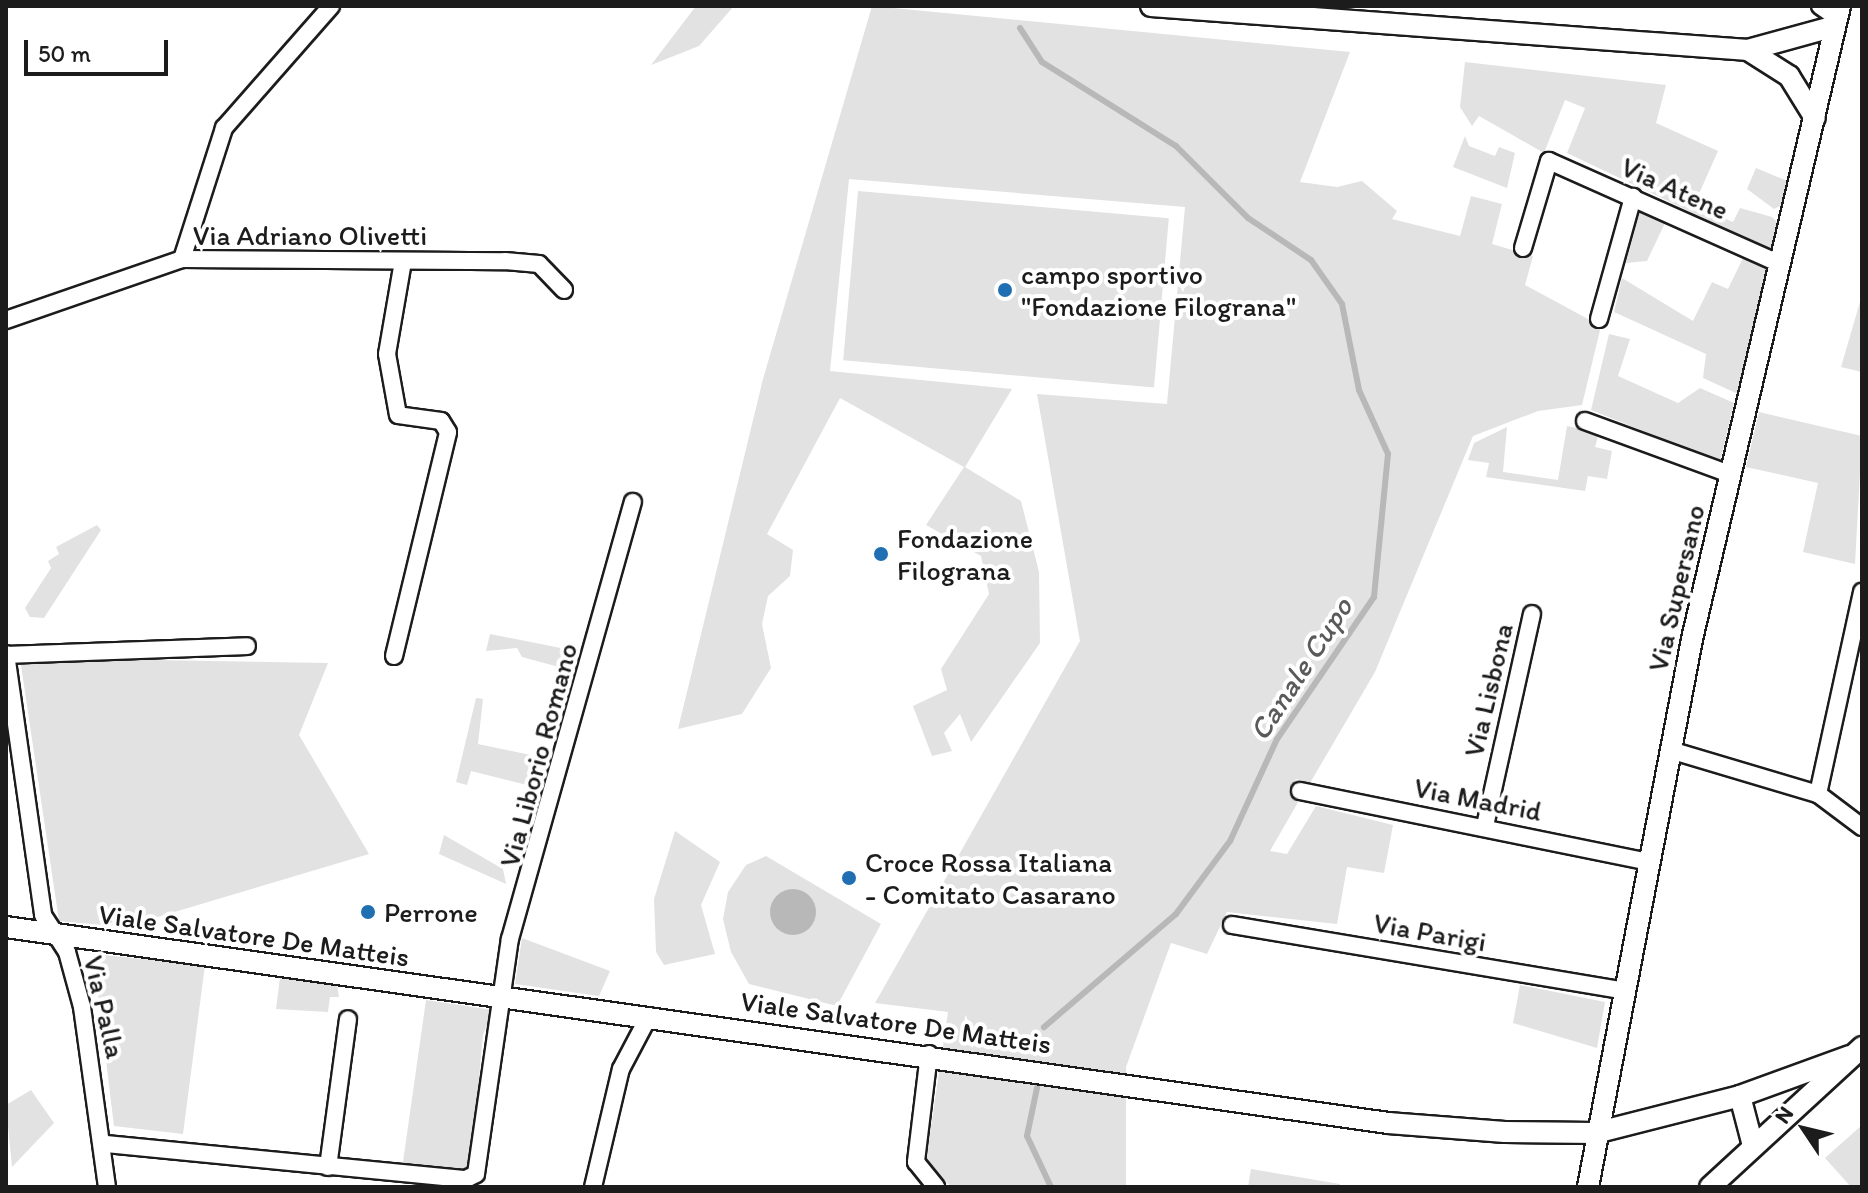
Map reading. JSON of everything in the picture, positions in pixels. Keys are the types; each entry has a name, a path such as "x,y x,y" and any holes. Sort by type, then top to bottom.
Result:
{"street":[{"path":"182,259 224,128 331,6"},
{"path":"1151,6 1748,50 1837,17"},
{"path":"1820,6 1837,17"},
{"name":"Via Supersano","path":"1588,1187 1595,1133 1645,861 1730,474 1837,17"},
{"path":"1748,50 1789,76 1815,118"},
{"name":"Via Atene","path":"1523,248 1549,161 1780,264"},
{"path":"1599,319 1633,197"},
{"name":"Via Adriano Olivetti","path":"6,320 182,259 539,264 564,290"},
{"path":"394,656 448,432 441,421 398,415 387,354 403,261"},
{"path":"1585,421 1730,474"},
{"name":"Via Liborio Romano","path":"106,1144 466,1179 476,1174 504,998 510,939 633,502"},
{"path":"1818,794 1862,592"},
{"name":"Via Lisbona","path":"1485,826 1532,614"},
{"path":"6,654 247,646"},
{"name":"Via Palla","path":"6,654 43,915 57,936 82,1007 106,1144 107,1187"},
{"path":"1670,750 1818,794 1862,827"},
{"name":"Via Madrid","path":"1300,791 1485,826 1645,861"},
{"name":"Via Parigi","path":"1232,925 1621,990"},
{"name":"Viale Salvatore De Matteis","path":"6,927 504,998 934,1054 1388,1123 1595,1133 1740,1096 1856,1052"},
{"path":"593,1187 621,1069 649,1016"},
{"path":"328,1167 348,1019"},
{"path":"1710,1187 1856,1052"},
{"path":"934,1054 916,1162 936,1187"},
{"path":"1740,1096 1753,1146"}],"shaded area":[{"path":"696,6 734,6 699,46 651,65"},
{"path":"872,6 1350,52 1300,182 1337,187 1362,181 1397,211 1392,219 1460,236 1471,196 1502,204 1492,244 1533,256 1525,285 1601,326 1582,405 1538,411 1473,436 1375,672 1310,783 1296,779 1289,794 1301,797 1270,851 1287,854 1316,806 1393,825 1384,873 1347,867 1337,924 1227,912 1207,954 1171,943 1126,1067 1126,1187 951,1187 926,1161 948,1012 875,1003 1080,641 1037,394 1167,404 1185,207 849,179 830,371 1012,389 965,467 1021,501 1039,572 1040,643 971,742 960,714 944,733 952,751 932,756 913,706 947,690 941,669 989,594 981,556 926,525 964,467 840,398 767,534 793,550 790,576 768,596 762,624 771,668 742,714 678,729 763,379"},
{"path":"1465,62 1666,85 1656,123 1718,151 1694,205 1733,222 1740,208 1772,217 1779,224 1773,251 1567,153 1585,108 1565,100 1544,153 1479,116 1472,126 1460,107"},
{"path":"1465,136 1469,146 1495,156 1499,147 1515,153 1507,188 1453,167"},
{"path":"1756,168 1790,182 1786,203 1774,209 1747,189"},
{"name":"campo sportivo \"Fondazione Filograna\"","path":"858,191 1169,218 1154,388 843,360"},
{"path":"1640,211 1666,221 1647,261 1626,263"},
{"path":"1743,258 1771,270 1738,394 1703,378 1706,354 1614,312 1622,278 1693,321 1712,282 1728,289"},
{"path":"1862,295 1862,372 1841,367"},
{"path":"1609,334 1630,339 1618,376 1678,403 1700,388 1734,403 1720,462 1591,410"},
{"path":"1759,412 1862,436 1855,564 1803,552 1818,483 1746,467"},
{"path":"1567,426 1599,433 1595,447 1612,451 1607,479 1588,476 1585,491 1486,477 1489,463 1468,460 1474,443 1507,427 1503,472 1558,480"},
{"path":"97,525 101,530 44,618 30,617 25,608 51,568 48,561 59,554 56,547"},
{"path":"490,634 586,653 581,673 522,657 517,648 486,651"},
{"path":"32,658 328,663 299,735 369,854 124,927 59,921 21,665"},
{"path":"476,698 483,699 478,744 559,761 525,884 520,874 543,789 471,771 467,785 456,782"},
{"path":"675,831 720,862 701,905 715,954 664,965 656,952 654,899"},
{"path":"444,835 503,869 506,884 439,854"},
{"path":"766,856 881,924 837,1006 749,984 731,952 723,919 728,892 746,865"},
{"path":"793,889 809,896 816,912 809,928 793,935 777,928 770,912 777,896"},
{"path":"522,938 610,971 599,996 515,984"},
{"path":"93,954 205,965 183,1134 114,1126"},
{"path":"280,977 337,984 339,997 330,997 328,1012 276,1009"},
{"path":"1520,985 1605,1002 1597,1048 1513,1023"},
{"path":"426,1000 493,1010 483,1035 471,1166 455,1173 402,1169"},
{"path":"31,1090 54,1123 12,1167 6,1105"},
{"path":"1862,1125 1862,1187 1851,1187 1825,1158"},
{"path":"1251,1169 1340,1184 1340,1187 1248,1187"}],"waterway":[{"name":"Canale Cupo","path":"1020,28 1042,62 1176,146 1248,218 1311,260 1342,304 1359,390 1388,454 1374,597 1277,739 1230,841 1176,914 1044,1027"},
{"name":"Canale Cupo","path":"1037,1088 1027,1136 1051,1187"}],"place":[{"name":"campo sportivo \"Fondazione Filograna\"","path":"1005,290"},
{"name":"Fondazione Filograna","path":"881,554"},
{"name":"Croce Rossa Italiana - Comitato Casarano","path":"849,878"},
{"name":"Perrone","path":"368,912"}]}
